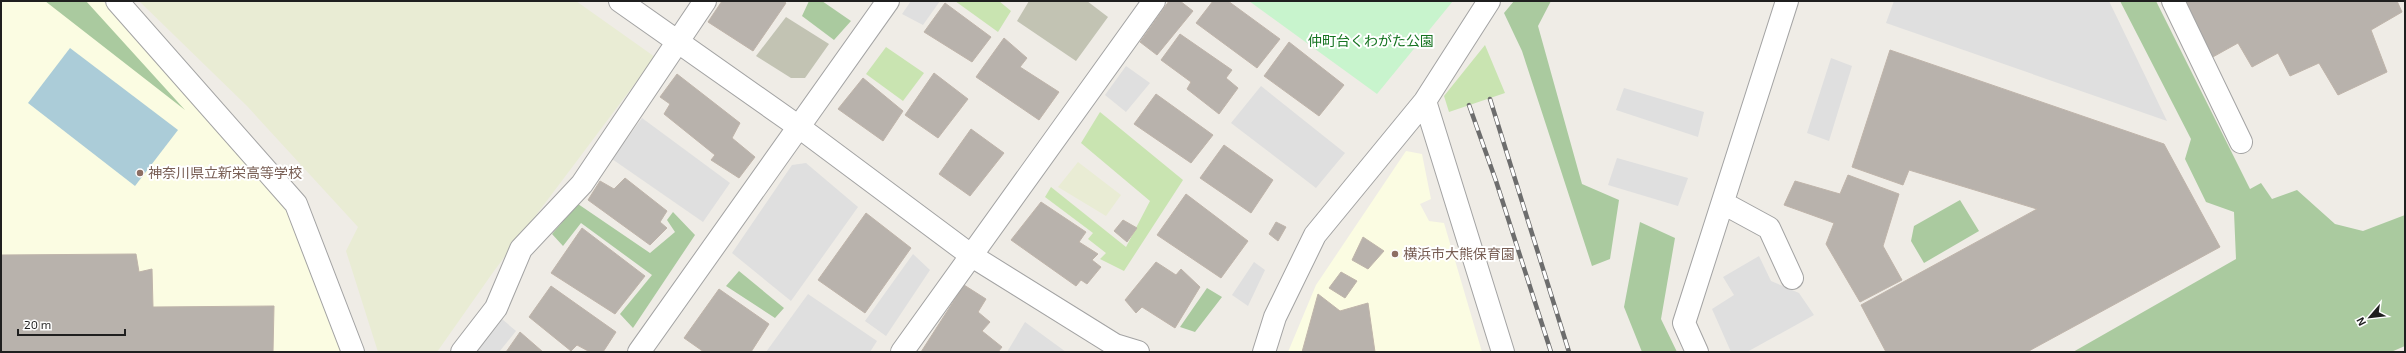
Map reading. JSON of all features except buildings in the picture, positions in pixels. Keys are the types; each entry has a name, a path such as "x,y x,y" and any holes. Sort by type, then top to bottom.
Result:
{"street":[{"path":"117,1 296,204 353,352"},
{"path":"620,1 679,41 799,127 972,256 1113,348 1138,352"},
{"path":"462,352 496,308 521,249 582,184 705,1"},
{"path":"638,352 888,1"},
{"path":"902,352 1154,1"},
{"path":"1264,352 1275,317 1315,235 1425,102 1488,1"},
{"path":"1697,352 1684,323 1787,1"},
{"path":"2173,1 2241,142"},
{"path":"1425,102 1503,352"},
{"path":"1723,202 1769,228 1792,278"}],"shaded area":[{"name":"神奈川県立新栄高等学校","path":"1,1 103,1 134,35 259,148 349,352 1,352"},
{"path":"139,1 576,1 655,57 494,271 437,352 378,352 346,251 358,227 247,106"},
{"path":"911,1 940,1 923,25 902,14"},
{"path":"1029,1 1087,1 1108,17 1076,61 1017,21"},
{"path":"1894,1 2109,1 2167,121 1886,23"},
{"path":"786,17 829,44 805,78 791,78 756,56"},
{"path":"1831,58 1852,66 1829,141 1807,133"},
{"path":"1126,66 1150,83 1126,112 1105,95"},
{"path":"1261,86 1345,153 1316,188 1231,123"},
{"path":"1624,88 1704,112 1698,137 1616,110"},
{"path":"642,118 730,183 703,222 612,159"},
{"name":"横浜市大熊保育園","path":"1406,151 1422,154 1431,199 1420,204 1429,221 1444,223 1482,352 1288,352 1316,285"},
{"path":"1617,158 1688,178 1678,206 1608,185"},
{"path":"1078,162 1121,195 1106,216 1058,187"},
{"path":"806,163 858,207 791,301 732,253 792,165"},
{"path":"913,254 930,270 886,336 865,321"},
{"path":"1759,256 1771,281 1799,293 1814,315 1747,352 1731,352 1712,309 1734,295 1723,277"},
{"path":"1254,262 1265,270 1248,306 1232,295"},
{"path":"808,294 877,341 870,352 766,352"},
{"path":"502,319 516,331 499,352 475,352"},
{"path":"1025,322 1066,352 1007,352"}],"green space":[{"path":"45,1 86,1 185,110"},
{"path":"809,1 822,1 851,21 834,40 802,16"},
{"path":"955,1 999,1 1011,11 998,32"},
{"name":"仲町台くわがた公園","path":"1249,1 1453,1 1377,94"},
{"path":"1514,1 1551,1 1538,26 1582,184 1619,200 1610,259 1592,266 1522,51 1504,13"},
{"path":"2120,1 2156,1 2250,189 2261,183 2272,199 2297,190 2335,224 2363,231 2405,215 2405,346 2391,352 2073,352 2236,259 2234,212 2206,202 2185,159 2191,139"},
{"path":"1485,45 1505,93 1449,112 1444,96"},
{"path":"886,47 924,73 903,101 866,74"},
{"path":"1100,112 1183,180 1124,271 1100,259 1106,253 1088,239 1093,233 1045,197 1051,187 1126,247 1150,201 1081,143"},
{"path":"1960,200 1979,231 1924,263 1911,241 1914,226"},
{"path":"578,204 650,253 675,232 667,220 673,212 695,235 633,328 620,314 652,275 581,223 563,246 552,234"},
{"path":"1640,222 1675,238 1661,319 1677,352 1642,352 1624,307"},
{"path":"739,271 784,308 775,318 726,286"},
{"path":"1207,288 1222,297 1195,332 1180,327"}],"water":[{"path":"70,48 178,130 135,186 28,103"}],"railway":[{"path":"1490,99 1569,352"},
{"path":"1469,105 1496,181 1551,352"}],"place":[{"name":"神奈川県立新栄高等学校","path":"140,173"},
{"name":"横浜市大熊保育園","path":"1395,254"}]}
